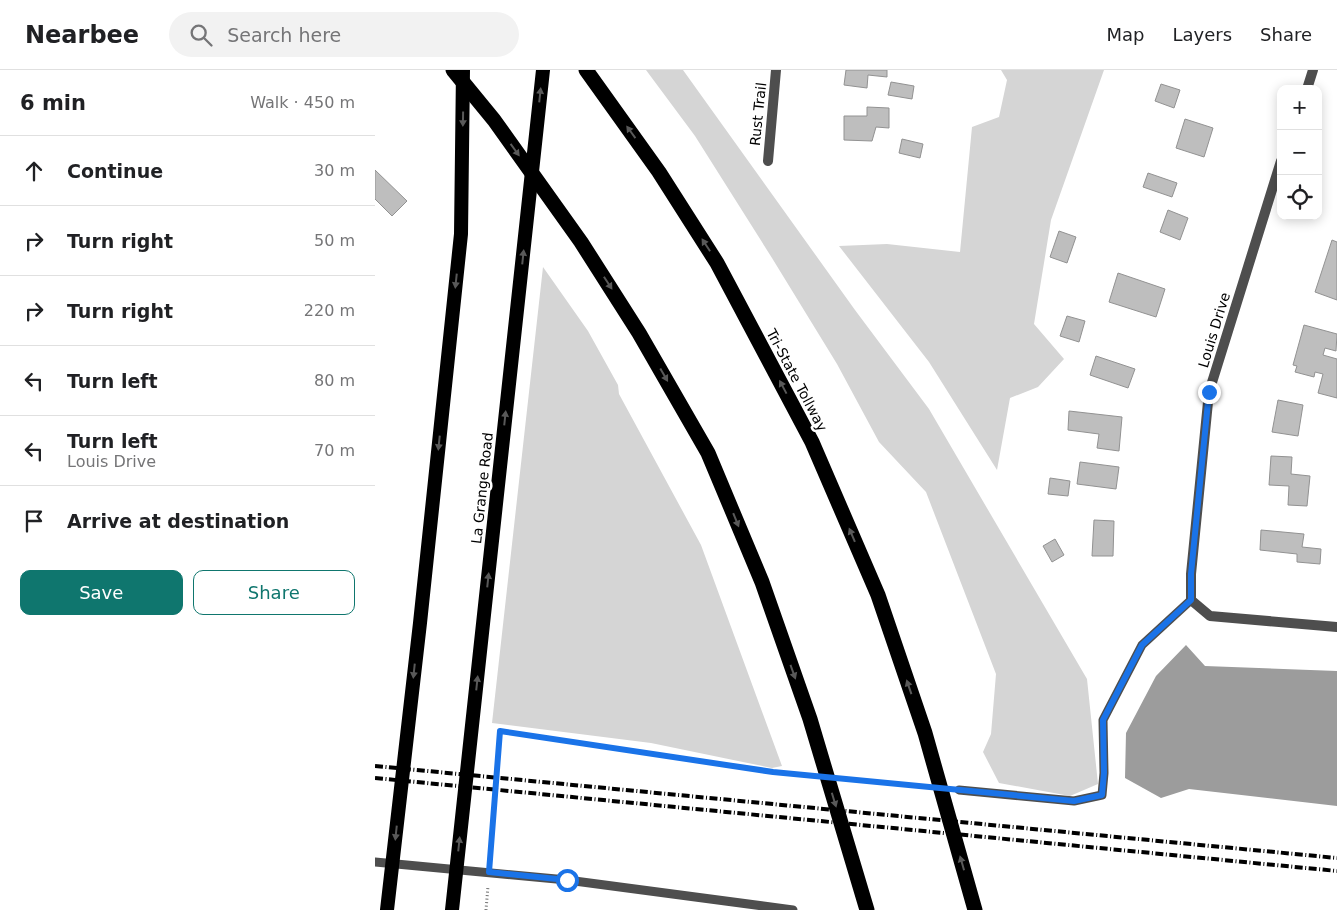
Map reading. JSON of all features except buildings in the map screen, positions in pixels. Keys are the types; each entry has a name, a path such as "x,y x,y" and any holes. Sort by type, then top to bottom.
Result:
{"highway":[{"path":"453,70 494,120 575,234 639,332 708,453 761,582 810,719 867,910"},
{"path":"387,910 420,623 461,234 463,70"},
{"name":"La Grange Road","path":"452,910 543,70"},
{"name":"Tri-State Tollway","path":"586,70 659,172 717,263 812,442 878,595 925,733 975,910"}],"street":[{"name":"Rust Trail","path":"768,161 777,70"},
{"path":"1308,85 1313,70"},
{"name":"Louis Drive","path":"1191,600 1191,574 1209,392 1277,175"},
{"path":"1191,600 1210,616 1337,627"}],"lane":[{"path":"959,790 1074,801 1102,795 1104,773 1103,720 1142,645 1191,600"},
{"path":"375,862 567,880 793,910"}],"path":[{"path":"486,910 500,731 773,772 812,776"},
{"path":"841,778 930,787"}],"shaded area":[{"path":"646,70 683,70 855,310 929,409 1087,679 1098,784 1070,796 999,783 983,752 991,734 996,674 926,492 879,442 837,364 772,258 695,136"},
{"path":"1001,70 1104,70 1051,220 1034,324 1064,359 1038,387 1010,398 997,470 929,362 839,246 887,244 960,252 972,127 999,117 1007,80"},
{"path":"543,267 588,331 618,385 619,394 701,545 782,766 772,768 651,743 492,723"},
{"path":"1186,645 1205,666 1337,671 1337,806 1189,789 1161,798 1125,778 1126,733 1156,676"}],"railway":[{"path":"375,766 1337,858"},
{"path":"375,778 1337,871"}],"route":[{"path":"567,880 489,872 500,731 773,772 1074,801 1102,795 1104,773 1103,720 1142,645 1191,600 1191,574 1209,392"}]}
